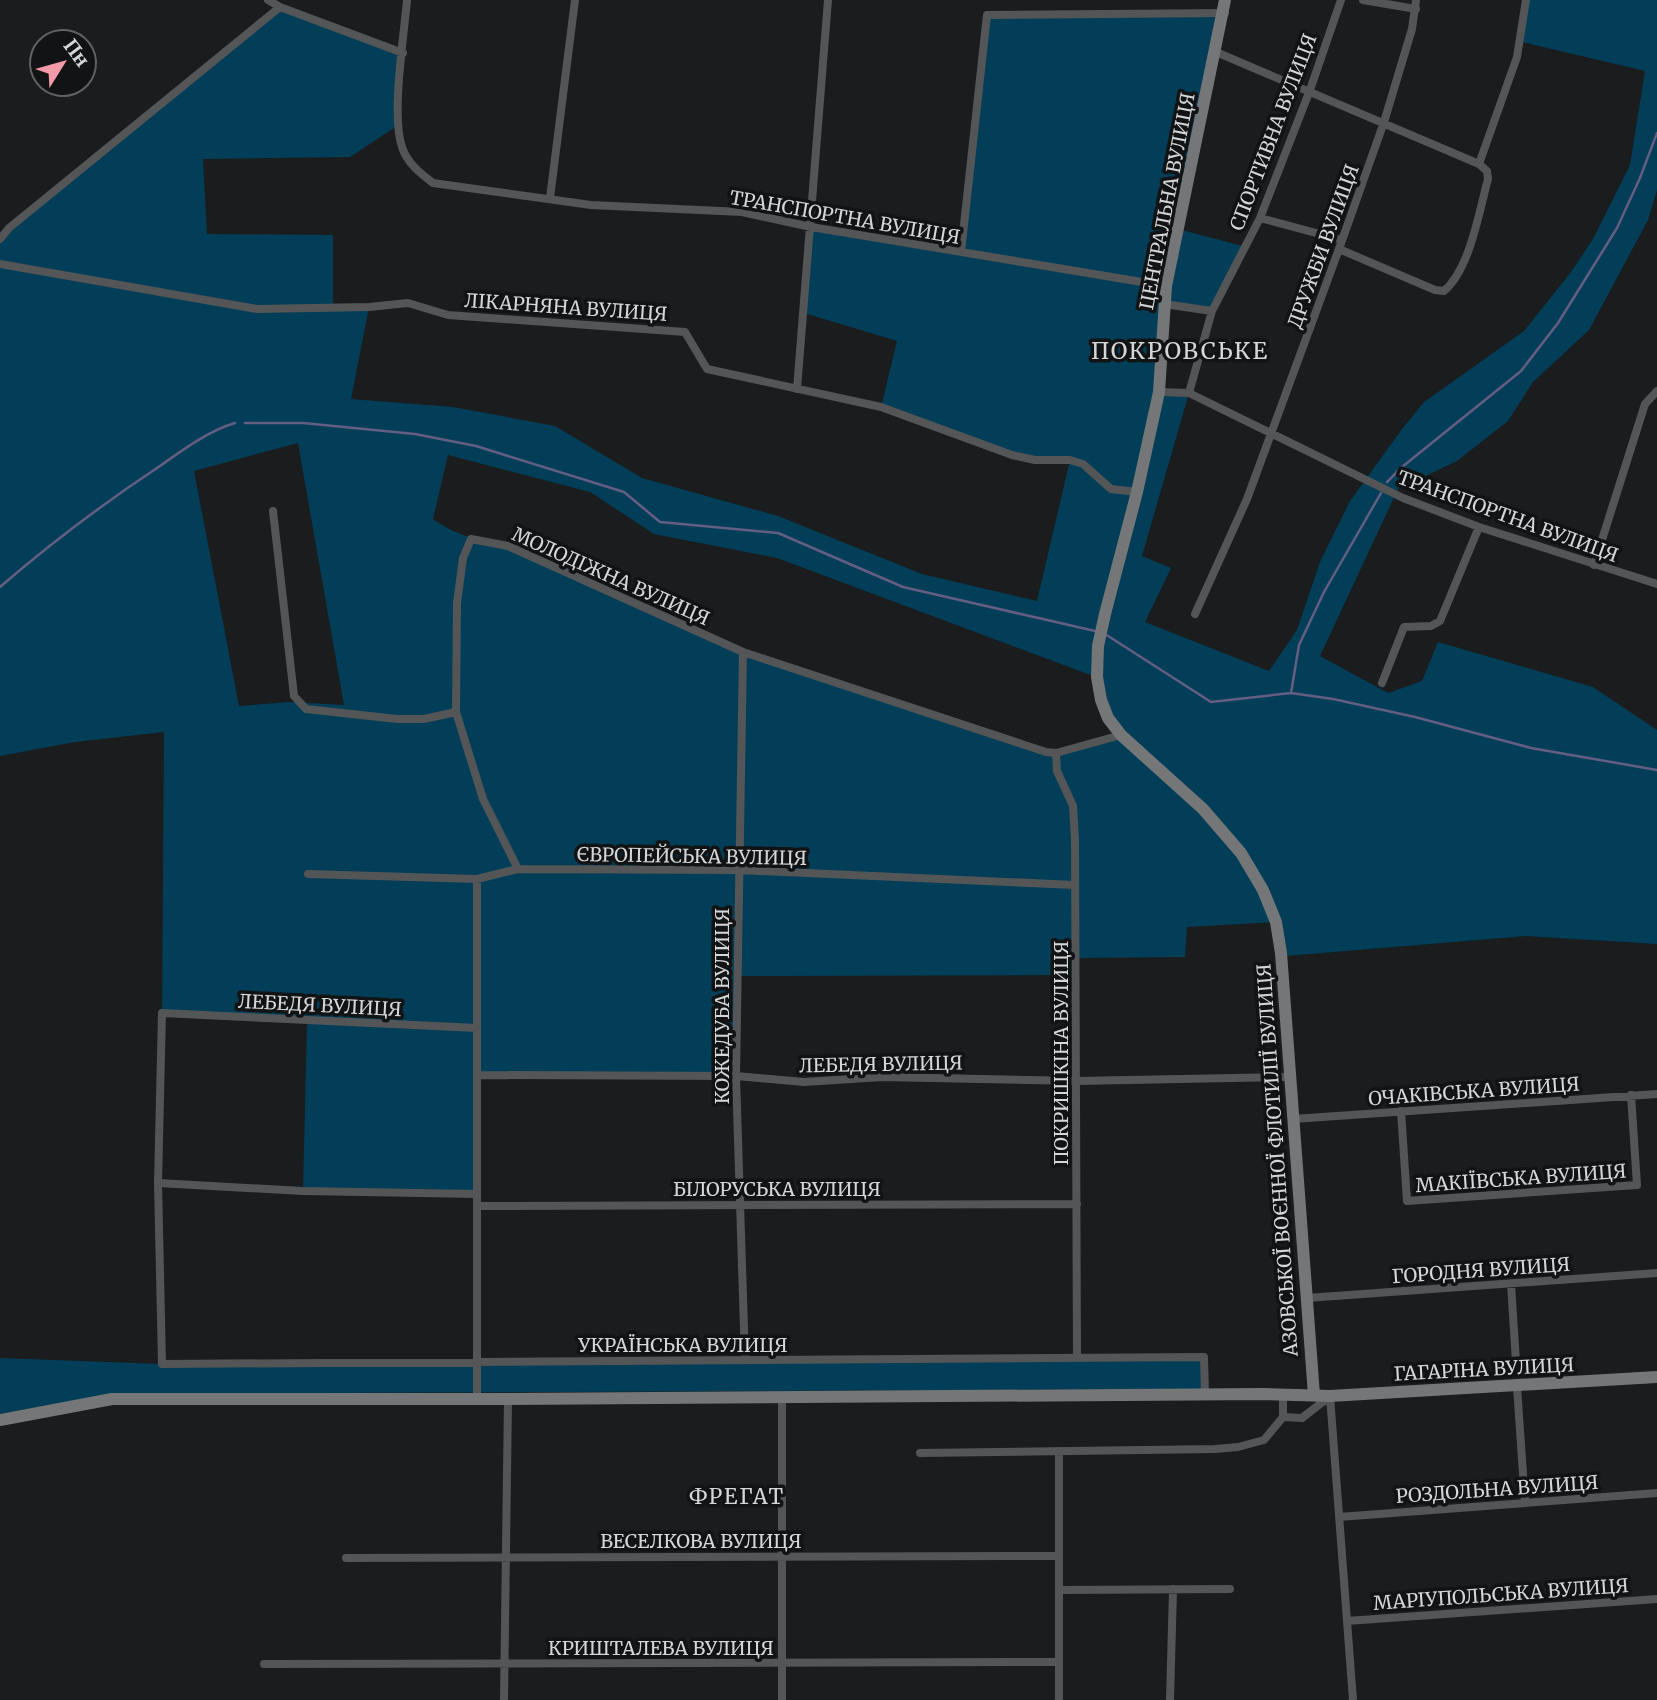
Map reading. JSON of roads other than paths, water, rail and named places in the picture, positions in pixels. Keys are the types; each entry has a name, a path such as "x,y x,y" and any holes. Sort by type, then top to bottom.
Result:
{"street":[{"path":"268,0 280,7 403,53 407,0"},
{"path":"550,198 575,0"},
{"path":"797,389 828,0"},
{"name":"СПОРТИВНА ВУЛИЦЯ","path":"1189,393 1212,311 1260,218 1310,90 1341,0"},
{"path":"1363,0 1416,4"},
{"path":"1479,164 1517,57 1526,0"},
{"name":"ДРУЖБИ ВУЛИЦЯ","path":"1195,614 1247,499 1341,244 1384,122 1412,29 1416,4"},
{"path":"961,252 987,15 1225,6"},
{"name":"ЦЕНТРАЛЬНА ВУЛИЦЯ","path":"1121,735 1108,718 1101,700 1097,677 1098,646 1159,392 1167,286 1225,6"},
{"path":"0,239 9,228 280,7"},
{"path":"1216,52 1384,122 1479,164 1487,171 1488,179 1470,244 1459,274 1444,291 1435,290 1341,244 1260,218"},
{"name":"ТРАНСПОРТНА ВУЛИЦЯ","path":"403,53 397,126 402,149 416,170 433,183 591,205 742,212 811,227 1167,286"},
{"name":"ЛІКАРНЯНА ВУЛИЦЯ","path":"0,264 257,309 369,307 408,303 448,315 685,332 707,369 881,407 1012,455 1035,460 1070,460 1083,464 1111,489 1137,492"},
{"path":"1164,304 1212,311"},
{"path":"1594,565 1645,404 1657,391"},
{"name":"ТРАНСПОРТНА ВУЛИЦЯ","path":"1159,392 1189,393 1403,498 1479,527 1657,584"},
{"path":"273,511 294,696 306,709 397,719 424,719 456,712 483,799 518,869"},
{"path":"1382,683 1404,627 1431,625 1440,621 1479,527"},
{"name":"МОЛОДІЖНА ВУЛИЦЯ","path":"456,712 457,603 463,558 471,539 508,546 743,652 1046,752 1056,753"},
{"name":"КОЖЕДУБА ВУЛИЦЯ","path":"743,652 736,1076 745,1360"},
{"path":"1056,753 1121,735"},
{"name":"АЗОВСЬКОЇ ВОЄННОЇ ФЛОТИЛІЇ ВУЛИЦЯ","path":"1121,735 1203,809 1241,853 1264,890 1276,922 1281,953 1288,1078 1314,1395"},
{"name":"ПОКРИШКІНА ВУЛИЦЯ","path":"1056,753 1057,771 1073,806 1077,1357"},
{"name":"ЄВРОПЕЙСЬКА ВУЛИЦЯ","path":"308,874 477,879 518,869 738,870 1075,885"},
{"path":"477,879 477,1399"},
{"name":"ЛЕБЕДЯ ВУЛИЦЯ","path":"158,1183 162,1013 477,1028"},
{"name":"ЛЕБЕДЯ ВУЛИЦЯ","path":"477,1075 736,1076 804,1082 882,1077 1076,1080 1288,1078"},
{"name":"ОЧАКІВСЬКА ВУЛИЦЯ","path":"1293,1119 1657,1094"},
{"name":"МАКІЇВСЬКА ВУЛИЦЯ","path":"1401,1111 1407,1201 1502,1195 1637,1185 1631,1096"},
{"path":"158,1183 303,1191 477,1194"},
{"name":"УКРАЇНСЬКА ВУЛИЦЯ","path":"158,1183 162,1364 1205,1357 1205,1394"},
{"name":"БІЛОРУСЬКА ВУЛИЦЯ","path":"477,1206 1077,1204"},
{"name":"ГОРОДНЯ ВУЛИЦЯ","path":"1307,1298 1657,1273"},
{"path":"1511,1283 1516,1362"},
{"name":"ГАГАРІНА ВУЛИЦЯ","path":"0,1420 112,1399 1205,1394 1330,1396 1657,1377"},
{"path":"1517,1387 1525,1503"},
{"path":"920,1453 1238,1447 1264,1440 1283,1417 1283,1395"},
{"path":"1283,1417 1301,1418 1330,1396"},
{"path":"1330,1396 1353,1700"},
{"path":"782,1398 782,1700"},
{"path":"504,1700 508,1399"},
{"path":"1059,1451 1059,1700"},
{"name":"РОЗДОЛЬНА ВУЛИЦЯ","path":"1339,1517 1657,1493"},
{"name":"ВЕСЕЛКОВА ВУЛИЦЯ","path":"346,1558 1057,1556"},
{"path":"1170,1700 1173,1589"},
{"path":"1059,1590 1230,1589"},
{"name":"МАРІУПОЛЬСЬКА ВУЛИЦЯ","path":"1347,1621 1657,1599"},
{"name":"КРИШТАЛЕВА ВУЛИЦЯ","path":"264,1664 1059,1662"}],"waterway":[{"path":"1387,482 1521,371 1558,323 1617,228 1657,133"},
{"path":"0,587 58,539 119,494 196,442 235,423"},
{"path":"245,423 303,423 415,434 476,446 624,492 660,522 778,533 903,587 1095,631"},
{"path":"1291,693 1299,645 1324,592 1381,493"},
{"path":"1105,634 1211,702 1291,693 1333,699 1415,717 1531,748 1657,770"}],"district":[{"name":"ПОКРОВСЬКЕ","path":"1180,351"},
{"name":"ФРЕГАТ","path":"737,1497"}]}
